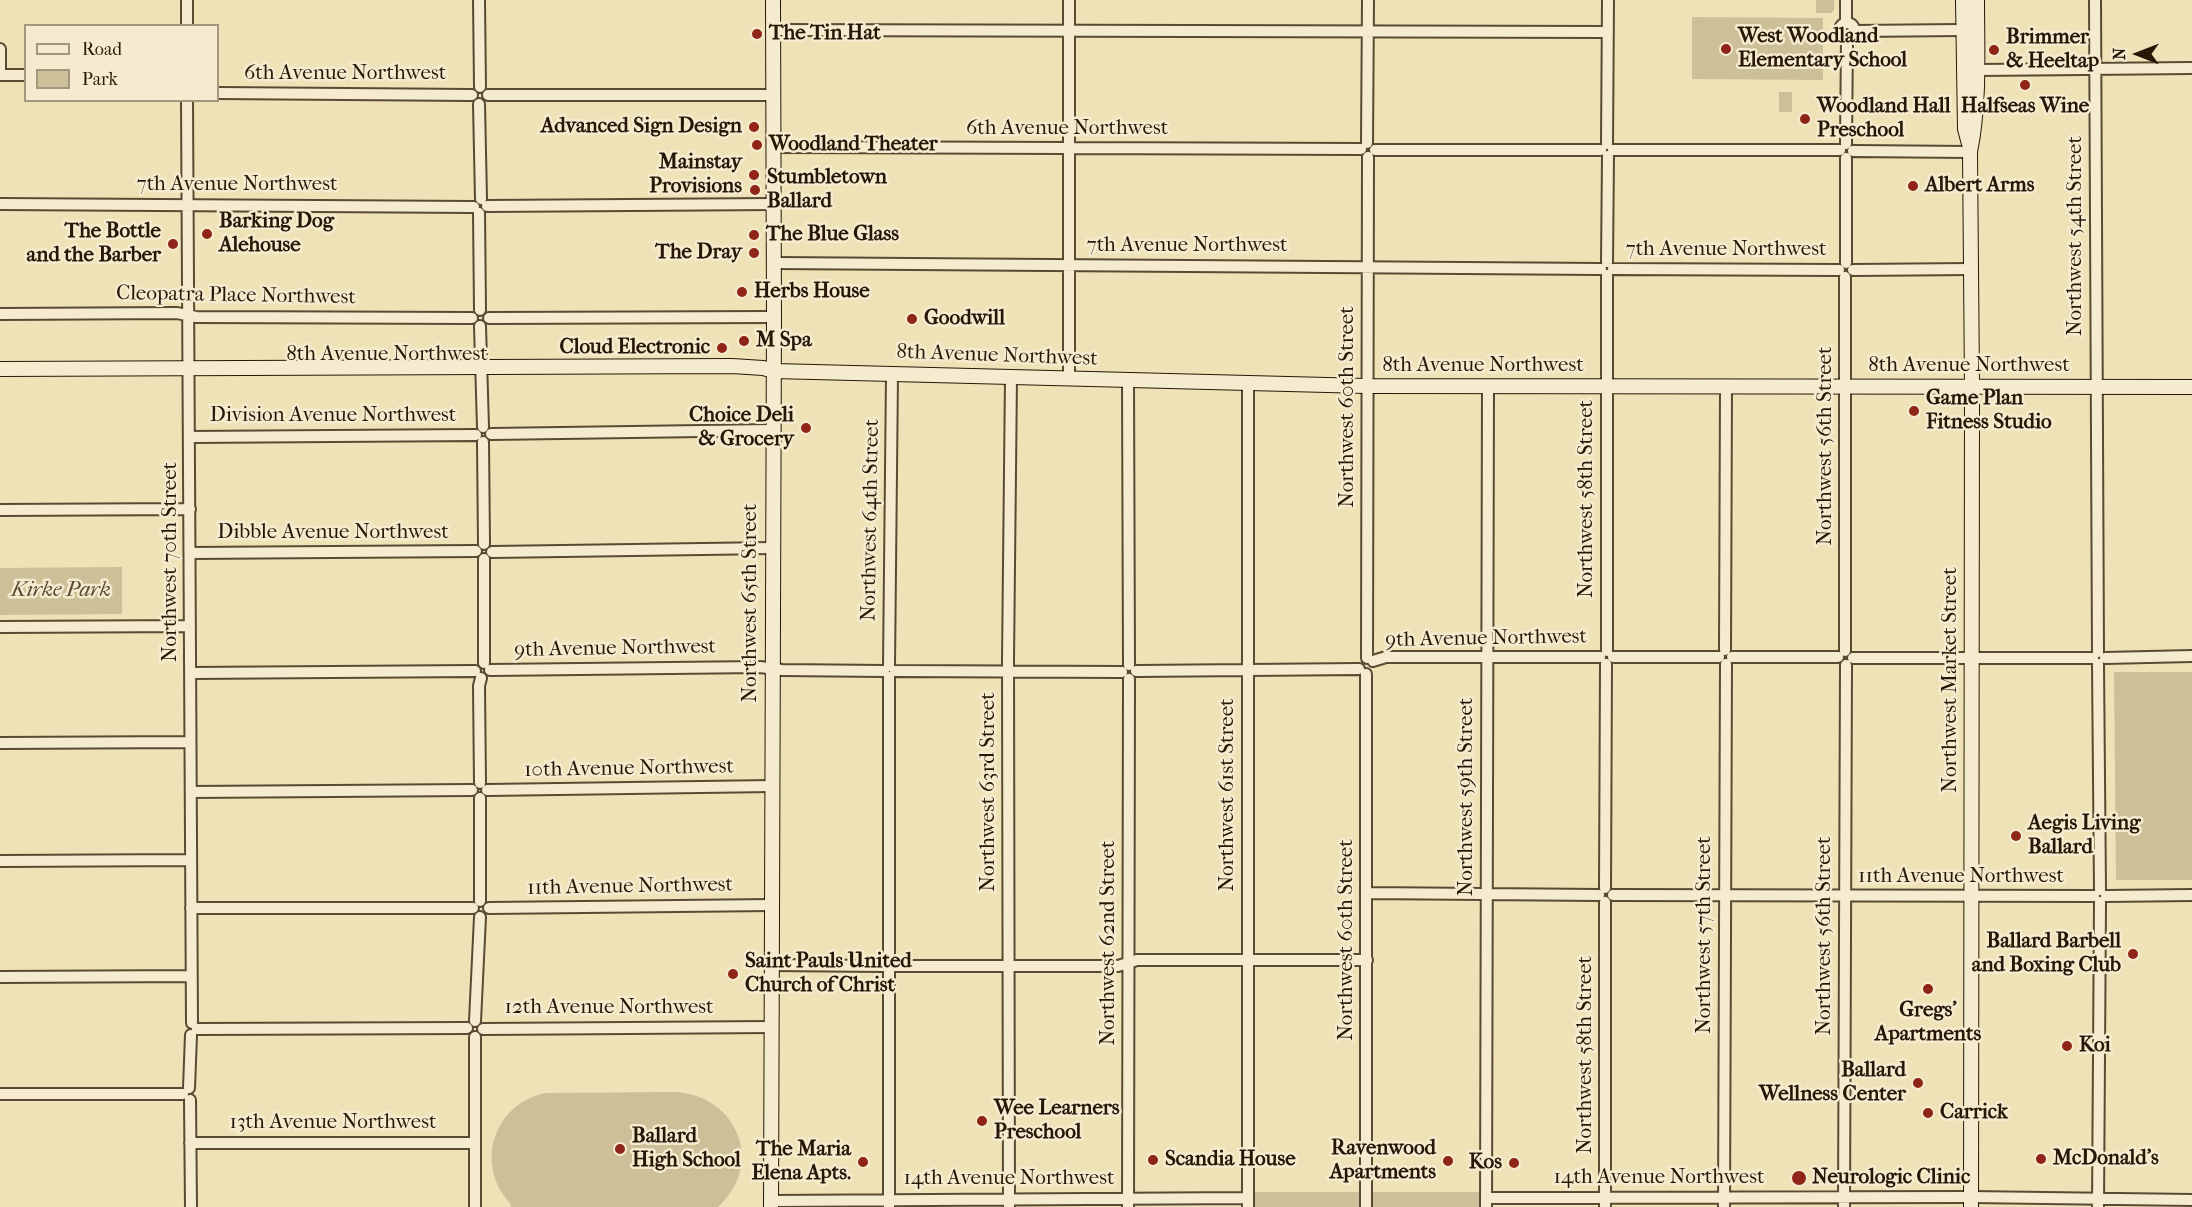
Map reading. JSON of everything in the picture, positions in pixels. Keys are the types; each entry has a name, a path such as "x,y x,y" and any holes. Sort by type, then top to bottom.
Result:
{"main road":[{"name":"Northwest 65th Street","path":"771,1204 773,0"},
{"name":"Northwest Market Street","path":"1963,0 1965,129 1970,152"},
{"name":"Northwest Market Street","path":"1971,1202 1970,152 1975,126 1978,70 1976,2"},
{"name":"8th Avenue Northwest","path":"0,378 188,373 732,366 763,368 774,372 1367,386 2192,387"},
{"name":"8th Avenue Northwest","path":"0,369 188,373"}],"street":[{"path":"187,0 188,24"},
{"path":"475,1207 475,1029 480,790 479,686 476,666 487,667 483,434 477,318 480,206 479,0"},
{"path":"1069,0 1069,380"},
{"name":"Northwest 60th Street","path":"1368,0 1367,386 1370,659"},
{"name":"Northwest 58th Street","path":"1605,1203 1608,0"},
{"name":"Northwest 56th Street","path":"1844,1202 1846,151 1849,30 1846,0"},
{"name":"Northwest 54th Street","path":"2095,0 2100,896 2098,1203"},
{"path":"773,30 1608,32"},
{"path":"1849,30 1962,30"},
{"path":"0,49 0,75 24,75"},
{"path":"1978,70 2192,68"},
{"name":"6th Avenue Northwest","path":"219,93 774,94"},
{"name":"Northwest 70th Street","path":"187,102 190,860 194,1029 187,1094 191,1207"},
{"name":"6th Avenue Northwest","path":"774,147 1970,152"},
{"name":"7th Avenue Northwest","path":"0,204 480,206 773,204"},
{"name":"7th Avenue Northwest","path":"774,263 1607,269 1971,269"},
{"name":"Cleopatra Place Northwest","path":"0,314 477,318"},
{"path":"477,318 486,325 489,318 774,317"},
{"name":"Northwest 64th Street","path":"889,1203 889,671 892,374"},
{"name":"Northwest 63rd Street","path":"1009,1203 1008,671 1011,377"},
{"name":"Northwest 62nd Street","path":"1128,381 1128,1203"},
{"name":"Northwest 61st Street","path":"1247,1202 1248,384"},
{"name":"Northwest 59th Street","path":"1486,1202 1488,387"},
{"name":"Northwest 57th Street","path":"1724,1202 1726,387"},
{"name":"Division Avenue Northwest","path":"190,436 773,430"},
{"name":"Dibble Avenue Northwest","path":"0,510 190,509"},
{"name":"Dibble Avenue Northwest","path":"190,554 773,548"},
{"path":"0,627 189,626"},
{"name":"9th Avenue Northwest","path":"1370,659 1487,656 1845,658 2192,656"},
{"path":"1362,672 1360,662 1370,659"},
{"name":"9th Avenue Northwest","path":"487,667 1362,672"},
{"name":"Northwest 60th Street","path":"1362,672 1367,893 1366,1207"},
{"path":"190,673 478,675"},
{"path":"0,743 190,742"},
{"name":"10th Avenue Northwest","path":"190,792 772,786"},
{"path":"0,861 190,860"},
{"name":"11th Avenue Northwest","path":"1367,893 1725,896 2192,895"},
{"name":"11th Avenue Northwest","path":"477,909 486,915 489,908 772,905"},
{"path":"191,908 477,909"},
{"path":"772,965 1118,966 1137,960 1367,960"},
{"path":"0,977 191,976"},
{"name":"12th Avenue Northwest","path":"194,1029 772,1027"},
{"path":"0,1094 187,1094"},
{"name":"13th Avenue Northwest","path":"190,1143 475,1143"},
{"name":"14th Avenue Northwest","path":"1486,1202 2098,1203 2192,1200"},
{"name":"14th Avenue Northwest","path":"771,1204 1247,1202"}],"green space":[{"path":"1816,0 1834,0 1834,10 1831,13 1816,13"},
{"path":"1692,17 1823,18 1823,80 1692,79"},
{"path":"1779,92 1792,92 1792,112 1779,112"},
{"name":"Kirke Park","path":"122,567 122,614 0,615 0,568"},
{"path":"2114,672 2192,672 2192,880 2116,880"},
{"name":"Ballard High School","path":"677,1092 698,1097 716,1106 729,1120 738,1136 742,1153 740,1172 732,1190 718,1207 511,1207 493,1171 492,1154 495,1137 502,1122 513,1109 528,1099 546,1093"},
{"path":"1253,1192 1360,1192 1360,1207 1253,1207"},
{"path":"1372,1192 1480,1192 1480,1207 1373,1207"}],"place":[{"name":"The Tin Hat","path":"757,34"},
{"name":"West Woodland Elementary School","path":"1726,49"},
{"name":"Brimmer & Heeltap","path":"1994,50"},
{"name":"Halfseas Wine","path":"2025,85"},
{"name":"Woodland Hall Preschool","path":"1805,119"},
{"name":"Advanced Sign Design","path":"754,127"},
{"name":"Woodland Theater","path":"757,145"},
{"name":"Mainstay Provisions","path":"754,175"},
{"name":"Albert Arms","path":"1913,186"},
{"name":"Stumbletown Ballard","path":"755,190"},
{"name":"Barking Dog Alehouse","path":"207,234"},
{"name":"The Blue Glass","path":"754,235"},
{"name":"The Bottle and the Barber","path":"173,244"},
{"name":"The Dray","path":"754,253"},
{"name":"Herbs House","path":"742,292"},
{"name":"Goodwill","path":"912,319"},
{"name":"M Spa","path":"744,341"},
{"name":"Cloud Electronic","path":"722,348"},
{"name":"Game Plan Fitness Studio","path":"1914,411"},
{"name":"Choice Deli & Grocery","path":"806,428"},
{"name":"Aegis Living Ballard","path":"2016,836"},
{"name":"Ballard Barbell and Boxing Club","path":"2133,954"},
{"name":"Saint Pauls United Church of Christ","path":"733,974"},
{"name":"Gregs' Apartments","path":"1928,989"},
{"name":"Koi","path":"2067,1046"},
{"name":"Ballard Wellness Center","path":"1918,1083"},
{"name":"Carrick","path":"1928,1113"},
{"name":"Wee Learners Preschool","path":"982,1121"},
{"name":"Ballard High School","path":"620,1149"},
{"name":"McDonald's","path":"2041,1159"},
{"name":"Scandia House","path":"1153,1160"},
{"name":"Ravenwood Apartments","path":"1448,1161"},
{"name":"The Maria Elena Apts.","path":"863,1162"},
{"name":"Kos","path":"1514,1163"},
{"name":"Neurologic Clinic","path":"1799,1178"}]}
